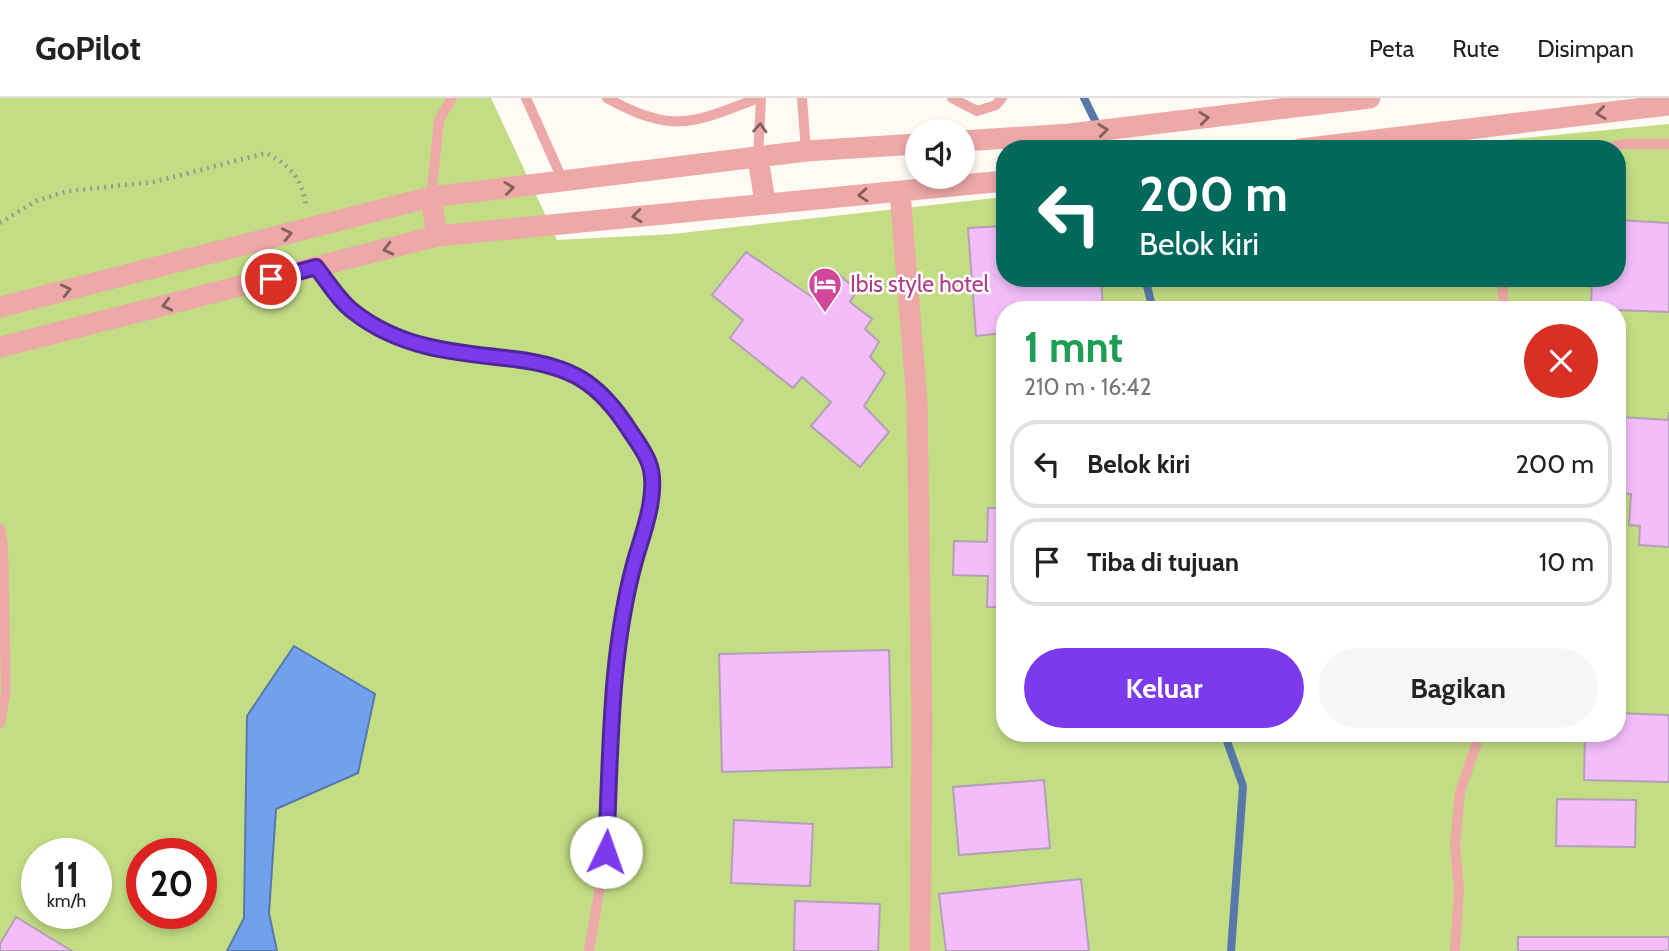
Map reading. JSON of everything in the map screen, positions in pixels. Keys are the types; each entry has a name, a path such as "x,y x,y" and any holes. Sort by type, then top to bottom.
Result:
{"street":[{"path":"975,140 1070,134 1370,98"},
{"path":"1377,140 1669,106"},
{"path":"0,307 431,197 806,151 905,145"},
{"path":"758,158 765,202"},
{"path":"0,347 437,236 765,202 996,182"},
{"path":"900,192 917,402 922,712 920,951"},
{"path":"431,197 437,236"}],"lane":[{"path":"431,197 439,120 452,98"},
{"path":"526,98 563,181"},
{"path":"607,98 641,117 673,123 705,119 760,98 758,158"},
{"path":"802,98 806,151"},
{"path":"952,98 977,111 996,105 1002,98"},
{"path":"1626,144 1669,144"},
{"path":"316,267 352,312 413,345 562,368 589,381 617,410 650,464 651,489 644,529 625,594 612,708 606,852 589,951"},
{"path":"0,530 3,544 6,691 0,723"},
{"path":"1455,951 1459,890 1455,845 1460,792 1477,742"}],"path":[{"path":"0,223 36,201 68,191 154,182 267,153 287,163 304,188 309,228"}],"green space":[{"path":"0,98 491,98 557,240 673,234 996,198 996,287 1626,287 1626,140 1503,140 1669,124 1669,951 0,951"}],"water":[{"path":"294,646 375,694 358,773 276,809 269,913 277,951 227,951 244,918 247,716"}],"building":[{"path":"1626,221 1669,223 1669,312 1626,310 1626,301 1591,301 1592,287 1626,287"},
{"path":"996,226 996,287 1102,287 1102,301 996,301 996,334 976,336 968,228"},
{"path":"746,252 815,299 836,272 857,290 850,302 872,319 865,329 879,342 870,357 885,373 864,406 889,432 860,467 811,426 831,402 802,377 793,388 730,338 743,320 712,295"},
{"path":"1669,412 1669,547 1639,545 1640,526 1629,525 1631,494 1626,494 1626,417 1668,420"},
{"path":"988,508 996,508 996,607 987,607 988,576 953,575 954,541 987,542"},
{"path":"889,650 892,767 722,772 719,654"},
{"path":"1626,713 1669,715 1669,782 1584,780 1585,742 1626,742"},
{"path":"1044,780 1050,848 959,855 953,787"},
{"path":"1557,799 1636,800 1635,847 1556,846"},
{"path":"734,820 813,824 810,886 731,883"},
{"path":"1081,879 1089,951 946,951 939,894"},
{"path":"795,901 880,904 878,951 794,951"},
{"path":"16,917 21,920 21,929 36,929 72,951 0,951 0,944"},
{"path":"1518,937 1669,937 1669,951 1518,951"}],"waterway":[{"path":"1084,98 1105,140"},
{"path":"1147,287 1151,301"},
{"path":"1227,742 1243,786 1231,951"}],"place":[{"name":"Ibis style hotel","path":"825,314"}],"route":[{"path":"271,279 316,267 352,312 413,345 562,368 589,381 617,410 636,440 650,464 651,489 644,529 625,594 612,708 606,852"}]}
